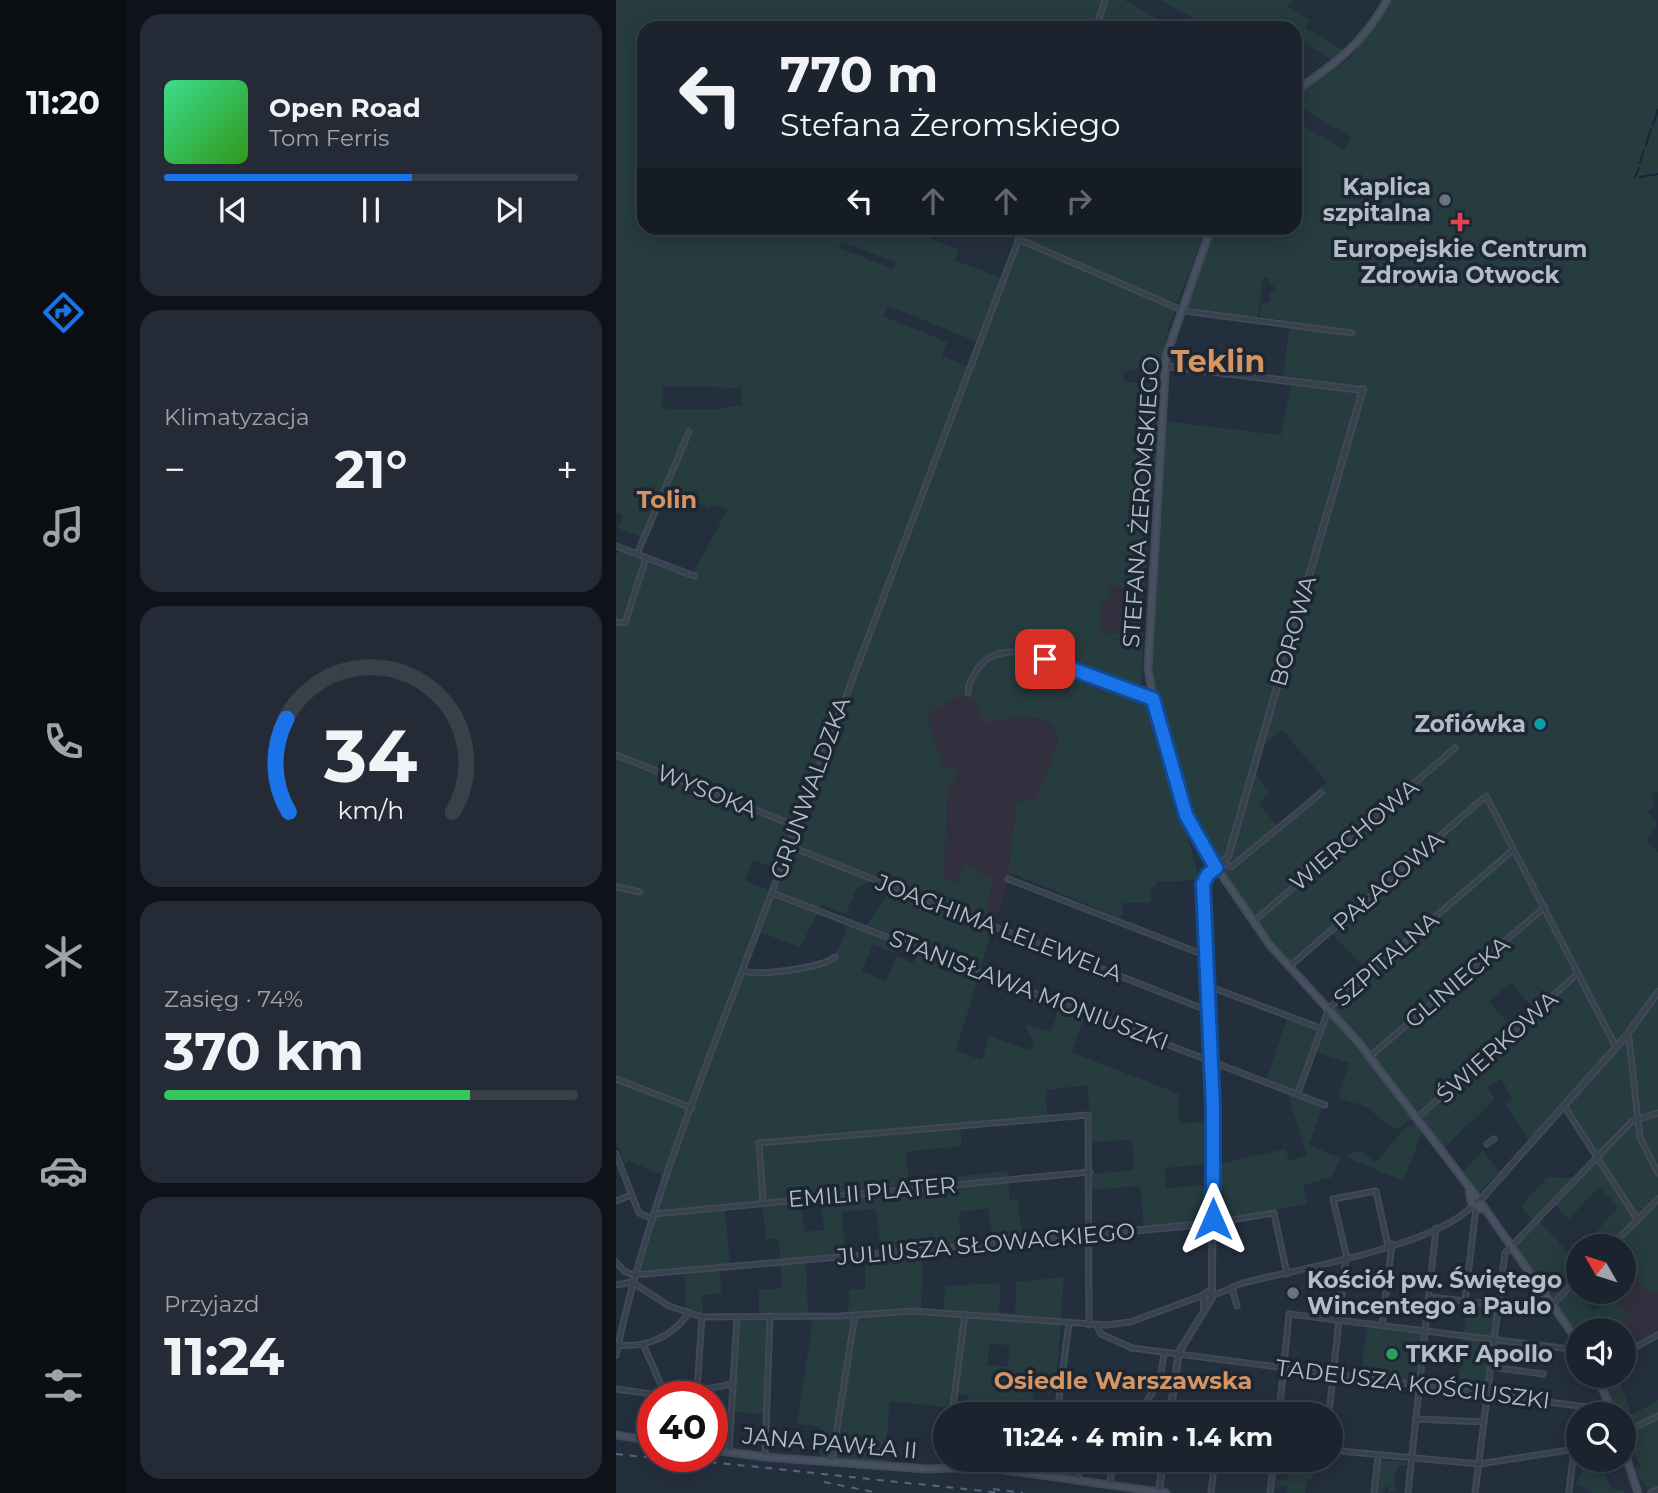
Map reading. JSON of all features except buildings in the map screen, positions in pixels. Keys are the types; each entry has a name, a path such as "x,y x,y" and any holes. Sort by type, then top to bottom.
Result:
{"main road":[{"path":"1302,86 1352,50 1376,20 1387,0"},
{"name":"STEFANA ŻEROMSKIEGO","path":"1208,235 1180,309 1165,366 1148,656 1153,699 1186,815 1252,923 1369,1057 1486,1212 1566,1325"},
{"path":"616,1435 637,1438"},
{"name":"JANA PAWŁA II","path":"729,1452 933,1469"},
{"name":"JANA PAWŁA II","path":"1025,1472 1166,1493"},
{"path":"1631,1472 1638,1493"}],"street":[{"path":"1098,21 1105,0"},
{"name":"GRUNWALDZKA","path":"616,1355 634,1275 692,1108 1020,235"},
{"path":"1018,239 1180,309 1352,333"},
{"name":"BOROWA","path":"1165,366 1362,390 1224,863"},
{"path":"637,554 689,432"},
{"path":"616,546 694,576"},
{"path":"616,622 625,622 646,558"},
{"path":"968,693 973,676 990,656 1019,650 1153,699"},
{"name":"WIERCHOWA","path":"1252,923 1455,748"},
{"name":"WYSOKA","path":"616,755 797,827"},
{"path":"1172,1402 1178,1354 1204,1309 1212,1278 1211,1060 1203,884 1208,874 1224,863 1231,867 1321,793"},
{"name":"PAŁACOWA","path":"1290,966 1486,796 1513,850"},
{"name":"JOACHIMA LELEWELA","path":"789,846 1209,1011"},
{"path":"1513,850 1616,1046"},
{"name":"SZPITALNA","path":"1298,1094 1329,1008 1513,850"},
{"path":"1008,879 1207,956"},
{"path":"616,887 640,892"},
{"name":"STANISŁAWA MONIUSZKI","path":"772,892 1325,1105"},
{"name":"GLINIECKA","path":"1369,1057 1545,907"},
{"path":"743,971 763,974 823,965 835,957"},
{"name":"ŚWIERKOWA","path":"1416,1119 1577,975"},
{"path":"1208,986 1320,1028"},
{"path":"616,1284 632,1282 687,1315 702,1317 855,1315 900,1311 1097,1326 1130,1322 1232,1288 1345,1260 1436,1228 1477,1201 1487,1191 1626,1036 1658,992"},
{"path":"1626,1036 1629,1040 1640,1138 1658,1173"},
{"path":"616,1079 692,1108"},
{"path":"1564,1106 1637,1219"},
{"path":"1475,1493 1505,1253 1632,1121 1658,1113"},
{"path":"763,1202 760,1143 1088,1115 1089,1325"},
{"path":"1487,1144 1494,1139"},
{"path":"616,1155 639,1213 654,1217"},
{"name":"EMILII PLATER","path":"654,1217 763,1202 1090,1172"},
{"path":"1330,1402 1345,1260 1333,1199 1376,1191 1390,1245 1382,1325"},
{"path":"616,1201 631,1195"},
{"path":"1623,1234 1658,1199"},
{"path":"1465,1302 1477,1201"},
{"name":"JULIUSZA SŁOWACKIEGO","path":"634,1275 1090,1235 1213,1223 1274,1213 1287,1274"},
{"path":"1408,1493 1436,1228"},
{"path":"616,1262 634,1275"},
{"path":"1232,1288 1237,1306"},
{"path":"1552,1305 1566,1290"},
{"path":"1430,1297 1499,1305"},
{"path":"954,1402 965,1314"},
{"path":"1280,1402 1289,1314 1566,1348"},
{"path":"618,1345 643,1344 670,1333 687,1315"},
{"path":"832,1460 855,1315"},
{"path":"765,1457 770,1316"},
{"path":"698,1381 702,1317"},
{"path":"729,1452 737,1317"},
{"path":"1059,1402 1069,1323"},
{"name":"TADEUSZA KOŚCIUSZKI","path":"1097,1326 1101,1334 1125,1346 1164,1353 1566,1404"},
{"path":"1636,1347 1658,1335"},
{"path":"643,1344 659,1381"},
{"path":"1147,1402 1160,1380 1164,1353"},
{"path":"1491,1367 1543,1374"},
{"path":"728,1385 733,1384"},
{"path":"616,1389 637,1392"},
{"path":"1636,1427 1658,1416"},
{"path":"1416,1419 1484,1422"},
{"path":"1343,1453 1479,1464 1566,1450"},
{"path":"1374,1493 1378,1457"},
{"path":"1077,1480 1080,1472"},
{"path":"1109,1485 1112,1472"},
{"path":"1159,1492 1162,1472"},
{"path":"1211,1493 1213,1472"},
{"path":"1270,1492 1272,1472"},
{"path":"1569,1493 1572,1472"},
{"path":"1651,1493 1658,1490"}],"shaded area":[{"path":"1110,586 1145,589 1143,634 1099,633 1102,603"},
{"path":"913,672 1114,748 1150,882 1151,899 1123,900 1117,914 1011,873 994,924 904,887"},
{"path":"1658,1245 1658,1332 1636,1344 1636,1318 1623,1318 1627,1315 1619,1304 1636,1304 1636,1266"}],"green space":[{"path":"616,0 1104,0 1096,21 637,21 637,235 930,235 929,238 959,250 955,260 1001,278 977,342 889,306 883,316 947,342 942,356 968,367 863,641 797,824 800,825 1018,245 1023,244 1176,309 1169,325 1162,361 1122,373 1125,382 1161,386 1145,589 1110,586 1108,604 1102,603 1099,633 1143,634 1142,683 1200,880 1157,882 1151,892 1151,902 1124,903 1121,918 1008,872 1017,802 1036,800 1059,740 1055,729 1048,722 1028,717 984,723 974,700 962,695 926,714 943,766 957,772 947,795 944,878 958,883 964,864 992,880 986,920 994,924 956,1051 982,1060 989,1036 1029,1050 1034,1043 1025,1024 1051,1032 1060,1004 1086,1014 1071,1052 1179,1094 1179,1123 1210,1122 1210,1164 1165,1168 1166,1188 1210,1185 1209,1220 1144,1227 1140,1186 1092,1190 1092,1174 1134,1170 1132,1139 1090,1143 1088,1085 1046,1090 1047,1116 960,1125 962,1146 906,1152 909,1182 1007,1171 1010,1201 1018,1200 1022,1239 993,1242 988,1208 959,1212 961,1245 923,1249 921,1311 943,1311 945,1286 1001,1283 999,1312 1015,1314 1016,1282 1064,1277 1057,1376 1036,1374 1032,1402 968,1402 968,1395 956,1393 954,1402 933,1402 933,1406 890,1401 884,1468 819,1461 821,1427 797,1424 814,1313 848,1313 849,1290 865,1289 865,1252 881,1250 876,1209 842,1212 845,1255 806,1258 808,1313 770,1314 766,1414 734,1412 740,1320 759,1319 759,1290 782,1288 779,1239 766,1239 762,1204 725,1207 730,1265 719,1266 722,1293 702,1295 703,1315 687,1312 684,1269 635,1273 668,1178 629,1161 625,1165 616,1142 616,555 618,550 691,577 728,509 711,504 710,509 665,484 643,538 618,528 623,515 616,512","holes":["842,242 896,262 893,269 839,248","663,386 741,388 742,405 717,409 662,410","753,860 779,869 771,891 745,881","878,877 895,885 864,928 849,922 836,953 830,958 793,968 745,970 759,932 800,947 822,905 846,914 856,889","900,942 919,950 913,963 897,956 886,981 862,971 873,944 895,953","821,1203 824,1230 804,1232 802,1204","989,1344 1010,1345 1007,1367 987,1365"]},
{"path":"1107,0 1124,0 1161,21 1100,21"},
{"path":"1161,0 1294,0 1286,6 1310,20 1305,28 1345,51 1333,60 1302,42 1302,21 1198,21"},
{"path":"1390,0 1658,0 1658,792 1650,793 1655,804 1647,812 1656,819 1657,827 1646,839 1658,853 1658,1293 1644,1287 1636,1278 1636,1234 1595,1234 1618,1207 1599,1187 1569,1219 1554,1203 1538,1220 1566,1250 1566,1304 1588,1304 1594,1312 1604,1304 1619,1304 1627,1315 1623,1318 1566,1319 1517,1249 1519,1236 1534,1221 1520,1207 1548,1177 1575,1178 1597,1155 1563,1102 1528,1140 1505,1103 1512,1098 1501,1079 1487,1087 1495,1099 1444,1148 1418,1115 1397,1130 1364,1106 1338,1098 1349,1063 1314,1052 1300,1092 1325,1101 1309,1145 1340,1158 1332,1177 1303,1185 1307,1204 1215,1221 1216,1165 1285,1149 1290,1161 1307,1155 1285,1086 1266,1081 1288,1017 1318,1028 1330,1003 1368,971 1328,929 1290,961 1251,915 1195,829 1156,704 1150,670 1164,421 1281,435 1291,385 1282,383 1290,321 1260,317 1261,303 1270,303 1270,293 1277,289 1270,284 1270,279 1263,277 1257,320 1185,310 1184,307 1213,235 1302,235 1302,125 1344,150 1351,137 1302,108 1302,92 1352,56","holes":["1282,730 1327,782 1277,825 1258,803 1270,792 1254,774 1261,748","1511,983 1535,1010 1513,1029 1489,1002"]},
{"path":"1023,235 1203,235 1177,304 1026,241"},
{"path":"1415,1123 1422,1133 1403,1181 1346,1157 1360,1150 1373,1161 1377,1161 1406,1127"},
{"path":"1483,1150 1499,1172 1478,1193 1463,1171"},
{"path":"1467,1304 1496,1308 1487,1389 1458,1386"},
{"name":"TKKF Apollo","path":"1367,1327 1423,1334 1415,1382 1361,1375"},
{"path":"1606,1388 1622,1388 1627,1402 1612,1402"},
{"path":"1658,1400 1658,1486 1648,1490 1636,1472 1641,1467 1636,1456 1636,1413"},
{"path":"1379,1460 1409,1462 1408,1465 1399,1465 1394,1476 1396,1490 1388,1493 1389,1487 1386,1486 1383,1493 1377,1493"},
{"path":"1288,1472 1314,1472 1313,1479 1307,1478 1305,1493 1286,1493 1288,1488 1284,1485 1274,1490 1275,1481 1287,1479"},
{"path":"1582,1472 1603,1472 1612,1489 1625,1493 1592,1493 1576,1483"}],"waterway":[{"path":"1653,125 1658,110"},
{"path":"1646,145 1651,129"},
{"path":"1640,163 1644,150"},
{"path":"1635,177 1639,168"},
{"path":"1640,177 1658,174"}],"railway":[{"path":"616,1454 637,1456"},
{"path":"728,1464 1002,1493"},
{"path":"824,1482 879,1493"},
{"path":"993,1489 1023,1493"}],"place":[{"name":"Kaplica szpitalna","path":"1445,200"},
{"name":"Europejskie Centrum Zdrowia Otwock","path":"1460,222"},
{"name":"Zofiówka","path":"1540,724"},
{"name":"Kościół pw. Świętego Wincentego a Paulo","path":"1293,1293"},
{"name":"TKKF Apollo","path":"1392,1354"}],"district":[{"name":"Teklin","path":"1218,361"},
{"name":"Tolin","path":"667,499"},
{"name":"Osiedle Warszawska","path":"1123,1380"}],"route":[{"path":"1045,659 1153,699 1186,815 1195,836 1216,868 1204,878 1203,884 1213,1107 1213,1219"}]}
